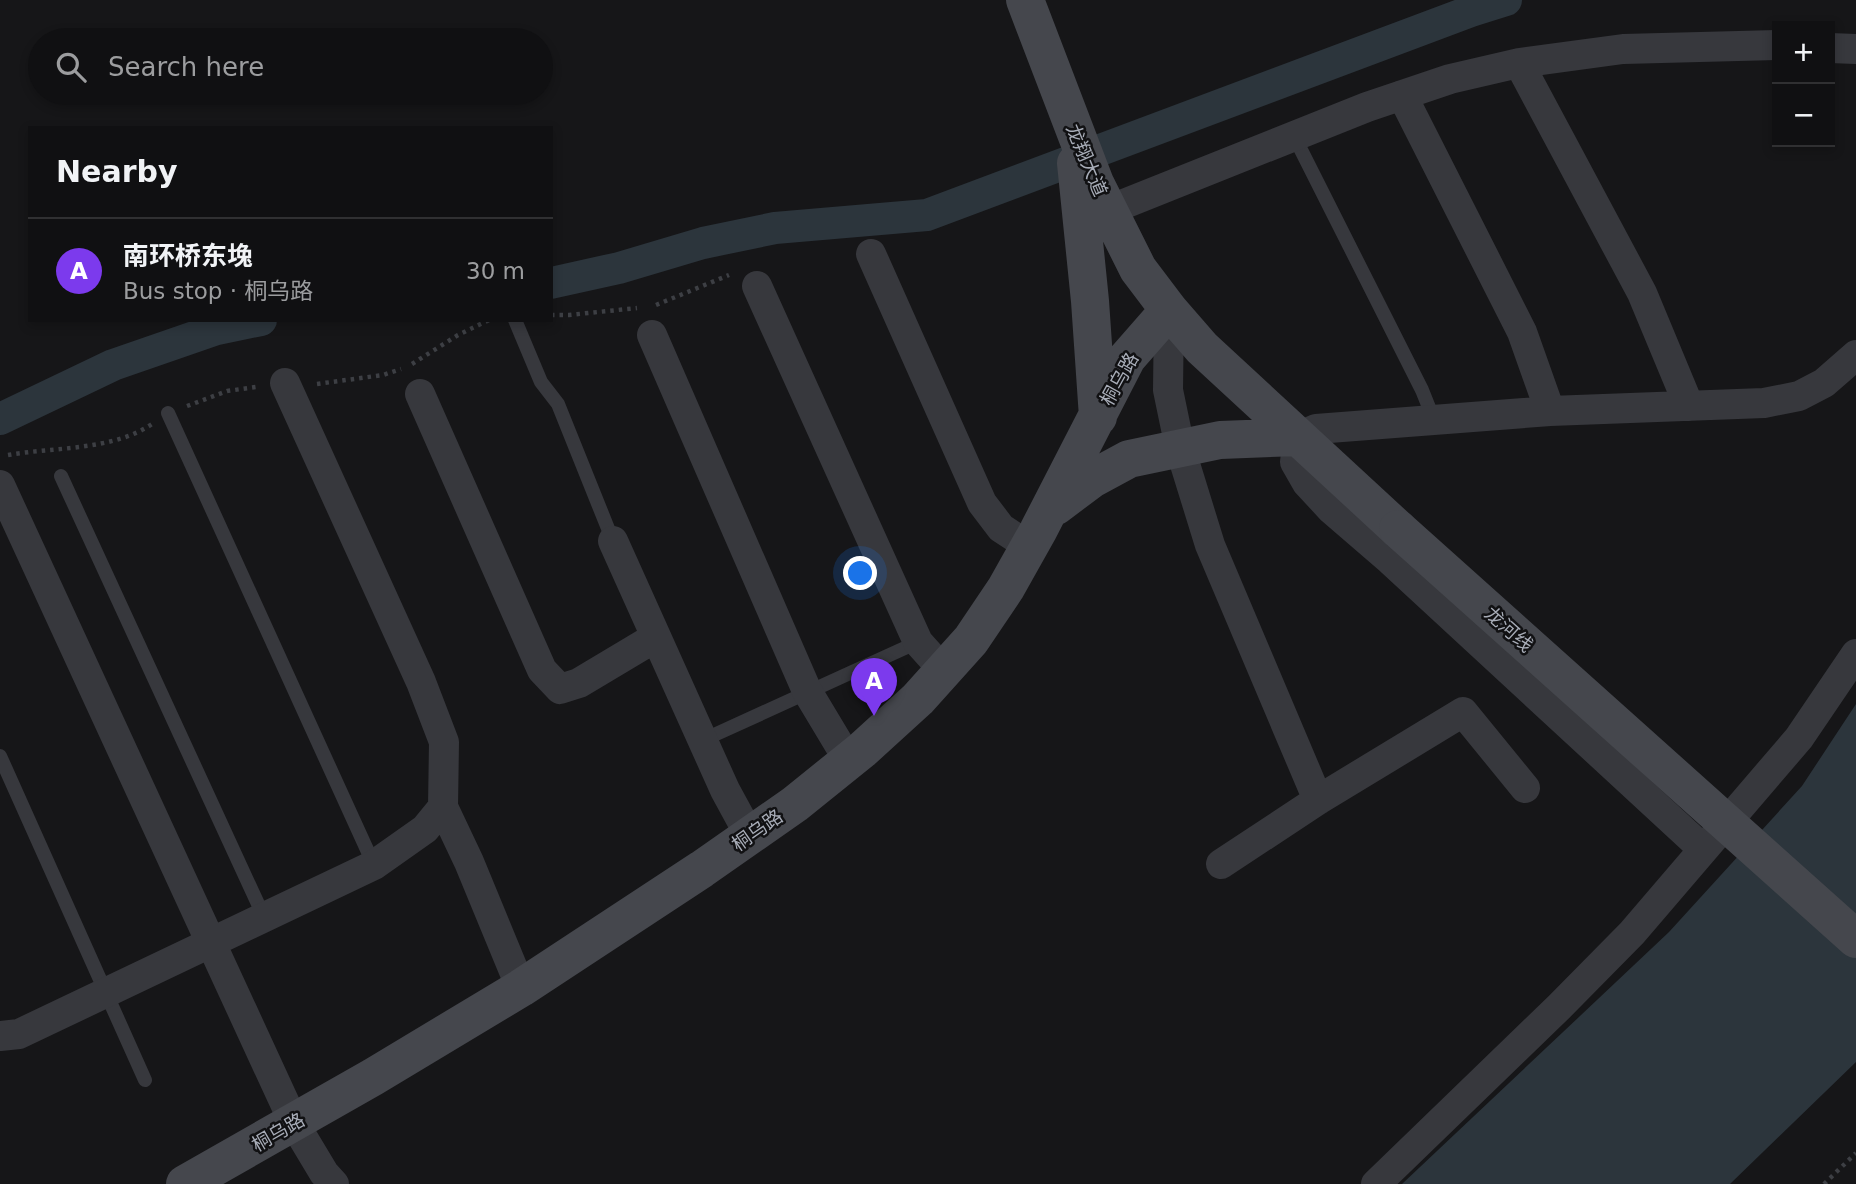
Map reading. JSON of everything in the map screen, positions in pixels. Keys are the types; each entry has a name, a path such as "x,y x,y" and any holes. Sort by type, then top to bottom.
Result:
{"street":[{"name":"龙翔大道","path":"1025,0 1102,197 1138,268 1169,310"},
{"path":"1102,197 1294,136 1450,79 1519,63 1623,49 1772,45"},
{"path":"1835,48 1856,49"},
{"path":"1519,63 1642,293 1689,406"},
{"path":"1402,95 1522,332 1550,411"},
{"path":"1072,123 1090,301 1098,418"},
{"path":"871,254 982,503 1001,528 1030,547"},
{"path":"757,286 918,642 944,671"},
{"path":"1169,310 1168,390 1180,448 1210,545 1318,800"},
{"name":"桐乌路","path":"185,1184 294,1123 521,988 750,836 849,761 918,699 971,640 1006,589 1030,547 1127,358 1169,310"},
{"name":"龙河线","path":"1169,310 1202,348 1298,437 1856,939"},
{"path":"652,335 807,691 849,761"},
{"path":"1049,512 1092,479 1129,459 1220,440 1298,437 1316,429 1550,411 1764,403 1799,396 1824,383 1856,355"},
{"path":"285,383 421,682 444,742 443,807 469,862 521,988"},
{"path":"420,394 542,670 551,680 560,689 579,683 656,637"},
{"path":"1298,437 1295,462 1307,483 1332,510 1390,560 1703,849"},
{"path":"0,485 294,1123 324,1173 334,1184"},
{"path":"613,541 724,790 750,836"},
{"path":"1376,1184 1614,952 1799,738 1856,654"},
{"path":"1221,864 1318,800 1463,712 1525,788"},
{"path":"0,1036 19,1034 374,865 425,829 443,807"}],"lane":[{"path":"1294,136 1422,390 1434,420"},
{"path":"516,322 541,382 558,404 613,541"},
{"path":"168,413 374,865"},
{"path":"61,476 264,917"},
{"path":"703,740 918,642"},
{"path":"0,756 145,1080"}],"path":[{"path":"654,306 729,275 744,272 757,286"},
{"path":"553,315 641,307"},
{"path":"0,457 37,450 76,448 115,439 147,428 168,413 227,391 285,383 325,384 383,375 410,366 458,335 485,322"},
{"path":"1824,1184 1855,1156"}],"shaded area":[{"path":"1856,704 1856,1062 1730,1184 1402,1184 1669,932 1802,786"}],"waterway":[{"path":"553,283 619,268 703,243 775,228 927,215 1506,0"},
{"path":"0,419 113,365 217,329 251,322"}],"place":[{"name":"南环桥东堍","path":"874,716"}]}
